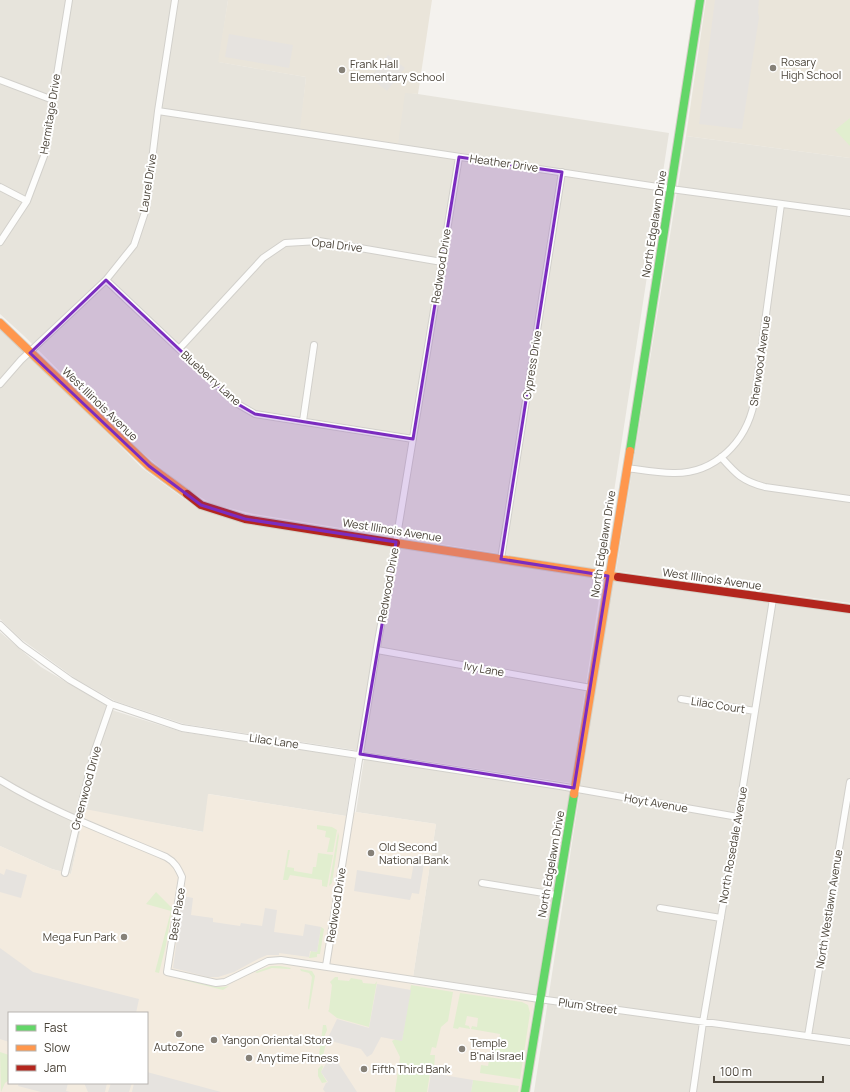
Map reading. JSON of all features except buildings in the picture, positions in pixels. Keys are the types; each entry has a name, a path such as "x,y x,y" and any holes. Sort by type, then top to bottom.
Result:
{"street":[{"name":"Hermitage Drive","path":"0,242 27,200 44,156 69,0"},
{"name":"Laurel Drive","path":"0,384 106,280 134,245 146,209 158,111 175,0"},
{"name":"North Edgelawn Drive","path":"525,1092 556,895 566,845 608,576 627,468 700,0"},
{"path":"0,80 53,100"},
{"name":"Heather Drive","path":"158,111 671,189 850,213"},
{"name":"Redwood Drive","path":"326,966 459,157"},
{"name":"Cypress Drive","path":"501,559 562,172"},
{"path":"0,188 27,200"},
{"name":"Sherwood Avenue","path":"627,468 674,473 687,472 712,463 721,457 730,450 743,434 752,414 781,204"},
{"name":"Opal Drive","path":"179,349 263,258 285,243 319,241 442,262"},
{"name":"Blueberry Lane","path":"106,280 236,403 255,414 413,439"},
{"name":"West Illinois Avenue","path":"0,323 149,466 201,505 245,519 608,576 850,609"},
{"path":"303,421 314,345"},
{"path":"721,457 741,478 753,484 850,499"},
{"name":"North Rosedale Avenue","path":"693,1092 703,1022 773,598"},
{"name":"Lilac Lane","path":"0,625 21,645 58,671 111,704 182,728 360,754 574,788"},
{"name":"Ivy Lane","path":"377,650 591,688"},
{"name":"Lilac Court","path":"681,699 755,711"},
{"name":"Greenwood Drive","path":"65,872 94,753 111,704"},
{"name":"Best Place","path":"0,780 24,795 174,861 178,866 182,878 167,972 216,983 225,982 268,961 281,960 326,966"},
{"name":"North Westlawn Avenue","path":"808,1036 850,782"},
{"name":"Hoyt Avenue","path":"574,788 738,817"},
{"path":"482,883 556,895"},
{"path":"660,908 721,918"},
{"name":"Plum Street","path":"326,966 539,999 850,1042"}],"highlighted area":[{"path":"459,157 562,172 501,559 608,576 574,788 360,754 396,542 245,519 201,505 149,466 30,353 106,280 236,403 255,414 413,439"}],"shaded area":[{"path":"0,0 228,0 219,62 306,77 300,137 405,92 669,133 602,570 254,514 212,504 183,487 137,448 0,314"},
{"name":"Frank Hall Elementary School","path":"228,0 432,0 418,94 405,93 397,151 299,137 306,77 218,62"},
{"name":"Rosary High School","path":"706,0 850,0 850,158 686,136"},
{"path":"715,0 759,0 759,17 742,129 699,124"},
{"path":"229,34 293,45 289,68 225,57"},
{"path":"388,55 405,68 387,91 370,78"},
{"path":"686,136 850,158 850,603 616,571"},
{"path":"0,329 25,350 142,468 198,509 244,523 602,579 571,783 184,724 115,701 76,679 21,639 0,619"},
{"path":"612,581 850,614 850,1092 534,1092"},
{"path":"0,632 41,667 115,711 182,732 355,758 346,816 209,794 204,832 85,810 71,874 52,869 0,846"},
{"path":"364,759 570,791 536,995 413,977 436,824 356,812"},
{"path":"208,794 346,816 356,812 436,824 412,984 534,1002 521,1092 0,1092 0,846 52,869 71,874 85,809 203,832"},
{"path":"415,857 425,858 419,894 412,893 410,900 354,891 357,870 411,879"},
{"path":"6,869 27,875 21,898 0,892 0,873 4,875"},
{"path":"183,896 193,898 191,915 213,918 213,922 240,926 241,923 262,926 265,908 277,910 274,932 303,936 305,924 321,927 317,952 310,951 309,957 279,953 279,955 267,955 234,972 218,977 208,977 173,968"},
{"path":"0,948 33,972 139,999 136,1012 8,1012 8,1042 0,1039"},
{"path":"377,984 411,990 402,1041 381,1037 372,1054 367,1057 361,1049 327,1040 337,1019 369,1028"},
{"path":"337,1061 357,1092 325,1092 323,1089 328,1082 321,1072 327,1062"},
{"path":"148,1072 221,1092 132,1092 134,1084 148,1084"},
{"path":"431,1073 473,1080 471,1092 428,1092"},
{"path":"19,1084 68,1084 66,1091 70,1092 41,1092 18,1086"},
{"path":"84,1084 107,1084 105,1092 88,1092"},
{"path":"111,1084 132,1084 129,1092 108,1092"}],"green space":[{"path":"850,118 850,146 835,130"},
{"path":"317,825 332,827 337,830 333,852 327,852 330,838 325,837 326,831 317,829"},
{"path":"338,832 339,836 332,883 329,886"},
{"path":"288,850 290,850 287,867 294,868 294,871 312,874 313,867 316,867 318,853 333,855 327,887 322,886 322,880 290,875 288,880 283,880"},
{"path":"156,892 172,908 166,945 159,973 155,972 171,911 146,904"},
{"path":"321,927 324,929 320,954 317,954 317,957 309,958 311,951 317,952"},
{"path":"271,966 291,968 272,968 257,973 255,972"},
{"path":"300,969 312,971 315,976 309,1010 312,977 309,973 301,971"},
{"path":"335,977 338,977 338,980 349,981 351,978 362,980 363,983 375,984 377,981 369,1027 337,1018 328,1011 332,985 330,982"},
{"path":"179,979 191,980 216,987 229,986 223,990"},
{"path":"411,985 453,992 448,1021 441,1027 436,1048 432,1047 430,1055 435,1055 434,1069 430,1073 427,1092 395,1092 400,1057 392,1041 397,1038 402,1040"},
{"path":"460,993 522,1002 528,1005 530,1013 520,1079 480,1073 481,1065 488,1066 491,1049 497,1049 500,1034 471,1029 472,1026 477,1027 478,1018 467,1016 465,1025 469,1026 470,1029 459,1027 458,1029 453,1028"},
{"path":"323,1025 326,1025 327,1030 324,1037 327,1039 323,1056 333,1059 332,1061 329,1061 319,1055"},
{"path":"0,1052 8,1055 8,1081 5,1083 1,1092"},
{"path":"322,1065 323,1067 321,1072 327,1082 322,1083 318,1076 318,1069"},
{"path":"473,1080 519,1086 518,1092 471,1092"}],"traffic: fast":[{"path":"630,451 700,0"},
{"path":"525,1092 574,794"}],"traffic: slow":[{"path":"0,323 149,466 187,494"},
{"path":"574,794 630,451"},
{"path":"396,543 618,577"}],"traffic: jam":[{"path":"187,494 201,505 245,519 396,543"},
{"path":"618,577 850,609"}],"place":[{"name":"Rosary High School","path":"773,68"},
{"name":"Frank Hall Elementary School","path":"342,70"},
{"name":"Old Second National Bank","path":"371,853"},
{"name":"Mega Fun Park","path":"124,937"},
{"name":"AutoZone","path":"179,1034"},
{"name":"Yangon Oriental Store","path":"214,1040"},
{"name":"Temple B'nai Israel","path":"462,1049"},
{"name":"Anytime Fitness","path":"249,1058"},
{"name":"Fifth Third Bank","path":"364,1069"}]}
